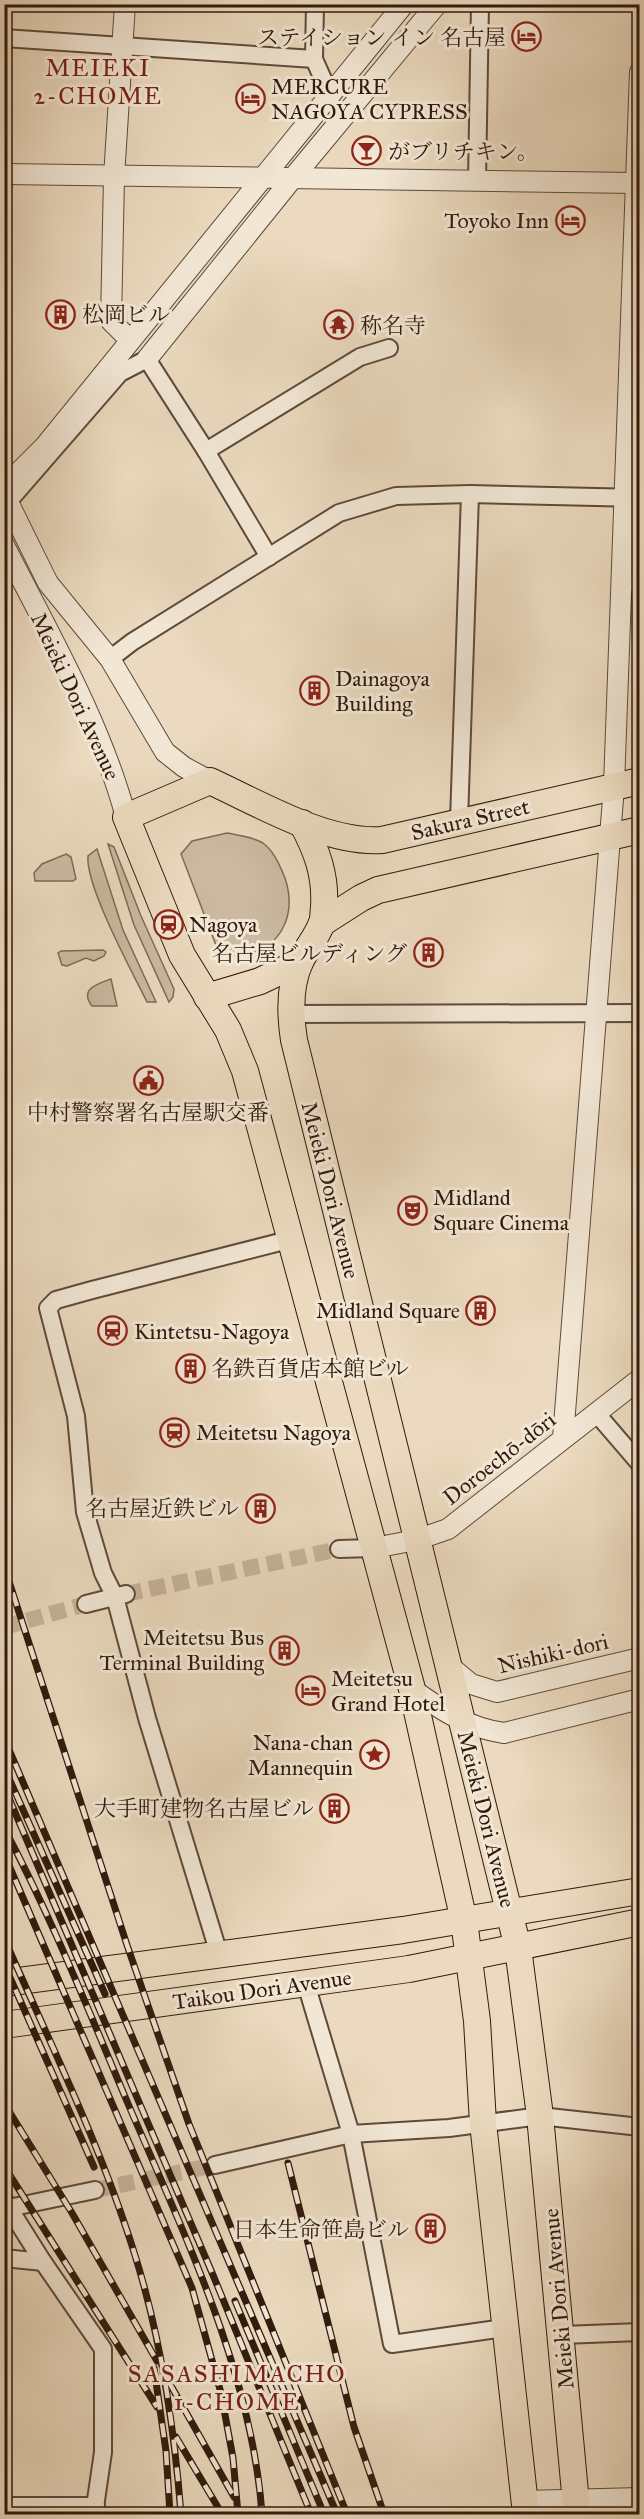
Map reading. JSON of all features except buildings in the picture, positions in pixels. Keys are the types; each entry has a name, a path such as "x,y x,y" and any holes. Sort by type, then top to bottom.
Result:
{"main road":[{"path":"210,781 302,823 323,868 325,892 322,923 300,962 260,981 207,997 182,955 126,817 210,781"},
{"name":"Sakura Street","path":"302,823 344,837 364,841 382,840 639,781"},
{"path":"322,923 378,890 639,830"},
{"name":"Meieki Dori Avenue","path":"300,962 292,991 290,1014 294,1040 518,1948 540,2116 562,2335 576,2507"},
{"name":"Meieki Dori Avenue","path":"207,997 239,1052 292,1239 412,1689 464,1921 477,2021 483,2123 525,2508"},
{"name":"Taikou Dori Avenue","path":"4,1983 464,1921 639,1891"},
{"name":"Taikou Dori Avenue","path":"4,2025 306,1984 469,1958 639,1922"}],"street":[{"path":"125,4 114,177 111,321 129,340"},
{"path":"315,4 314,59 330,95"},
{"path":"5,498 129,340 404,4"},
{"path":"5,498 120,373 147,359 292,179 438,4"},
{"path":"477,181 480,4"},
{"path":"4,38 123,48 314,59"},
{"path":"563,1438 631,582 639,72"},
{"path":"4,174 636,183"},
{"path":"206,451 360,357 389,348"},
{"path":"147,359 206,451 269,557"},
{"path":"110,659 132,642 339,513 371,502 396,496 470,494 632,498"},
{"path":"459,821 470,494"},
{"name":"Meieki Dori Avenue","path":"5,498 48,583 110,659 165,752 184,767 210,781"},
{"name":"Meieki Dori Avenue","path":"4,545 88,713 116,781 126,817"},
{"path":"290,1014 639,1012"},
{"path":"219,1954 147,1719 121,1595 103,1573 85,1512 76,1416 48,1308 56,1300 292,1239"},
{"name":"Doroechō-dōri","path":"374,1548 416,1540 448,1529 639,1379"},
{"path":"597,1414 639,1464"},
{"path":"339,1550 374,1548"},
{"path":"86,1604 121,1595"},
{"name":"Nishiki-dori","path":"448,1665 471,1684 497,1692 639,1658"},
{"path":"412,1689 464,1722 483,1730 504,1733 639,1700"},
{"path":"306,1984 351,2134 392,2344 504,2328"},
{"path":"215,2164 351,2134 449,2128 540,2116 639,2127"},
{"path":"4,2506 95,2510 103,2452 103,2349 7,2206 95,2190"},
{"path":"4,2258 43,2262"},
{"path":"562,2335 639,2332"},
{"path":"525,2508 576,2507 612,2499 639,2498"}],"shaded area":[{"path":"227,833 255,839 267,846 279,864 288,891 289,904 283,928 267,945 239,956 219,953 181,854 192,841"},
{"path":"108,844 114,847 141,916 174,989 173,997 169,1002 134,925"},
{"path":"97,849 123,930 156,1002 147,1002 102,908 89,869 88,856"},
{"path":"66,854 71,857 76,879 73,881 35,881 34,873 42,864"},
{"path":"103,950 106,952 104,956 94,961 86,958 67,966 62,965 58,953 61,951"},
{"path":"111,979 117,1006 92,1006 88,995 91,988"}],"tunnel":[{"path":"126,1594 339,1549"},
{"path":"4,1627 86,1604"},
{"path":"95,2190 215,2165"}],"railway":[{"path":"4,1566 127,1945 189,2124 347,2514"},
{"path":"4,1738 337,2514"},
{"path":"4,1767 105,1994"},
{"path":"8,1796 213,2275 311,2514"},
{"path":"4,1828 70,1966 193,2254 230,2357 245,2409 256,2461 262,2514"},
{"path":"4,1854 192,2288 221,2393 233,2458 238,2514"},
{"path":"4,1938 90,2132 134,2252 152,2316 165,2382 181,2514"},
{"path":"4,1964 94,2167"},
{"path":"4,2103 72,2213 157,2361"},
{"path":"288,2163 354,2427 384,2514"},
{"path":"4,2166 157,2407"},
{"path":"235,2301 324,2514"},
{"path":"154,2368 166,2451 170,2514"},
{"path":"170,2384 234,2497"},
{"path":"176,2437 222,2514"}],"place":[{"name":"ステイション イン 名古屋","path":"527,37"},
{"name":"MERCURE NAGOYA CYPRESS","path":"250,99"},
{"name":"がブリチキン。","path":"367,151"},
{"name":"Toyoko Inn","path":"570,220"},
{"name":"松岡ビル","path":"61,314"},
{"name":"称名寺","path":"339,325"},
{"name":"Dainagoya Building","path":"314,691"},
{"name":"Nagoya","path":"168,924"},
{"name":"名古屋ビルディング","path":"428,953"},
{"name":"中村警察署名古屋駅交番","path":"148,1080"},
{"name":"Midland Square Cinema","path":"412,1210"},
{"name":"Midland Square","path":"481,1310"},
{"name":"Kintetsu-Nagoya","path":"113,1331"},
{"name":"名鉄百貨店本館ビル","path":"190,1368"},
{"name":"Meitetsu Nagoya","path":"175,1432"},
{"name":"名古屋近鉄ビル","path":"260,1508"},
{"name":"Meitetsu Bus Terminal Building","path":"285,1650"},
{"name":"Meitetsu Grand Hotel","path":"310,1691"},
{"name":"Nana-chan Mannequin","path":"374,1755"},
{"name":"大手町建物名古屋ビル","path":"335,1808"},
{"name":"日本生命笹島ビル","path":"430,2229"}],"district":[{"name":"MEIEKI 2-CHOME","path":"98,82"},
{"name":"SASASHIMACHO 1-CHOME","path":"237,2388"}]}
